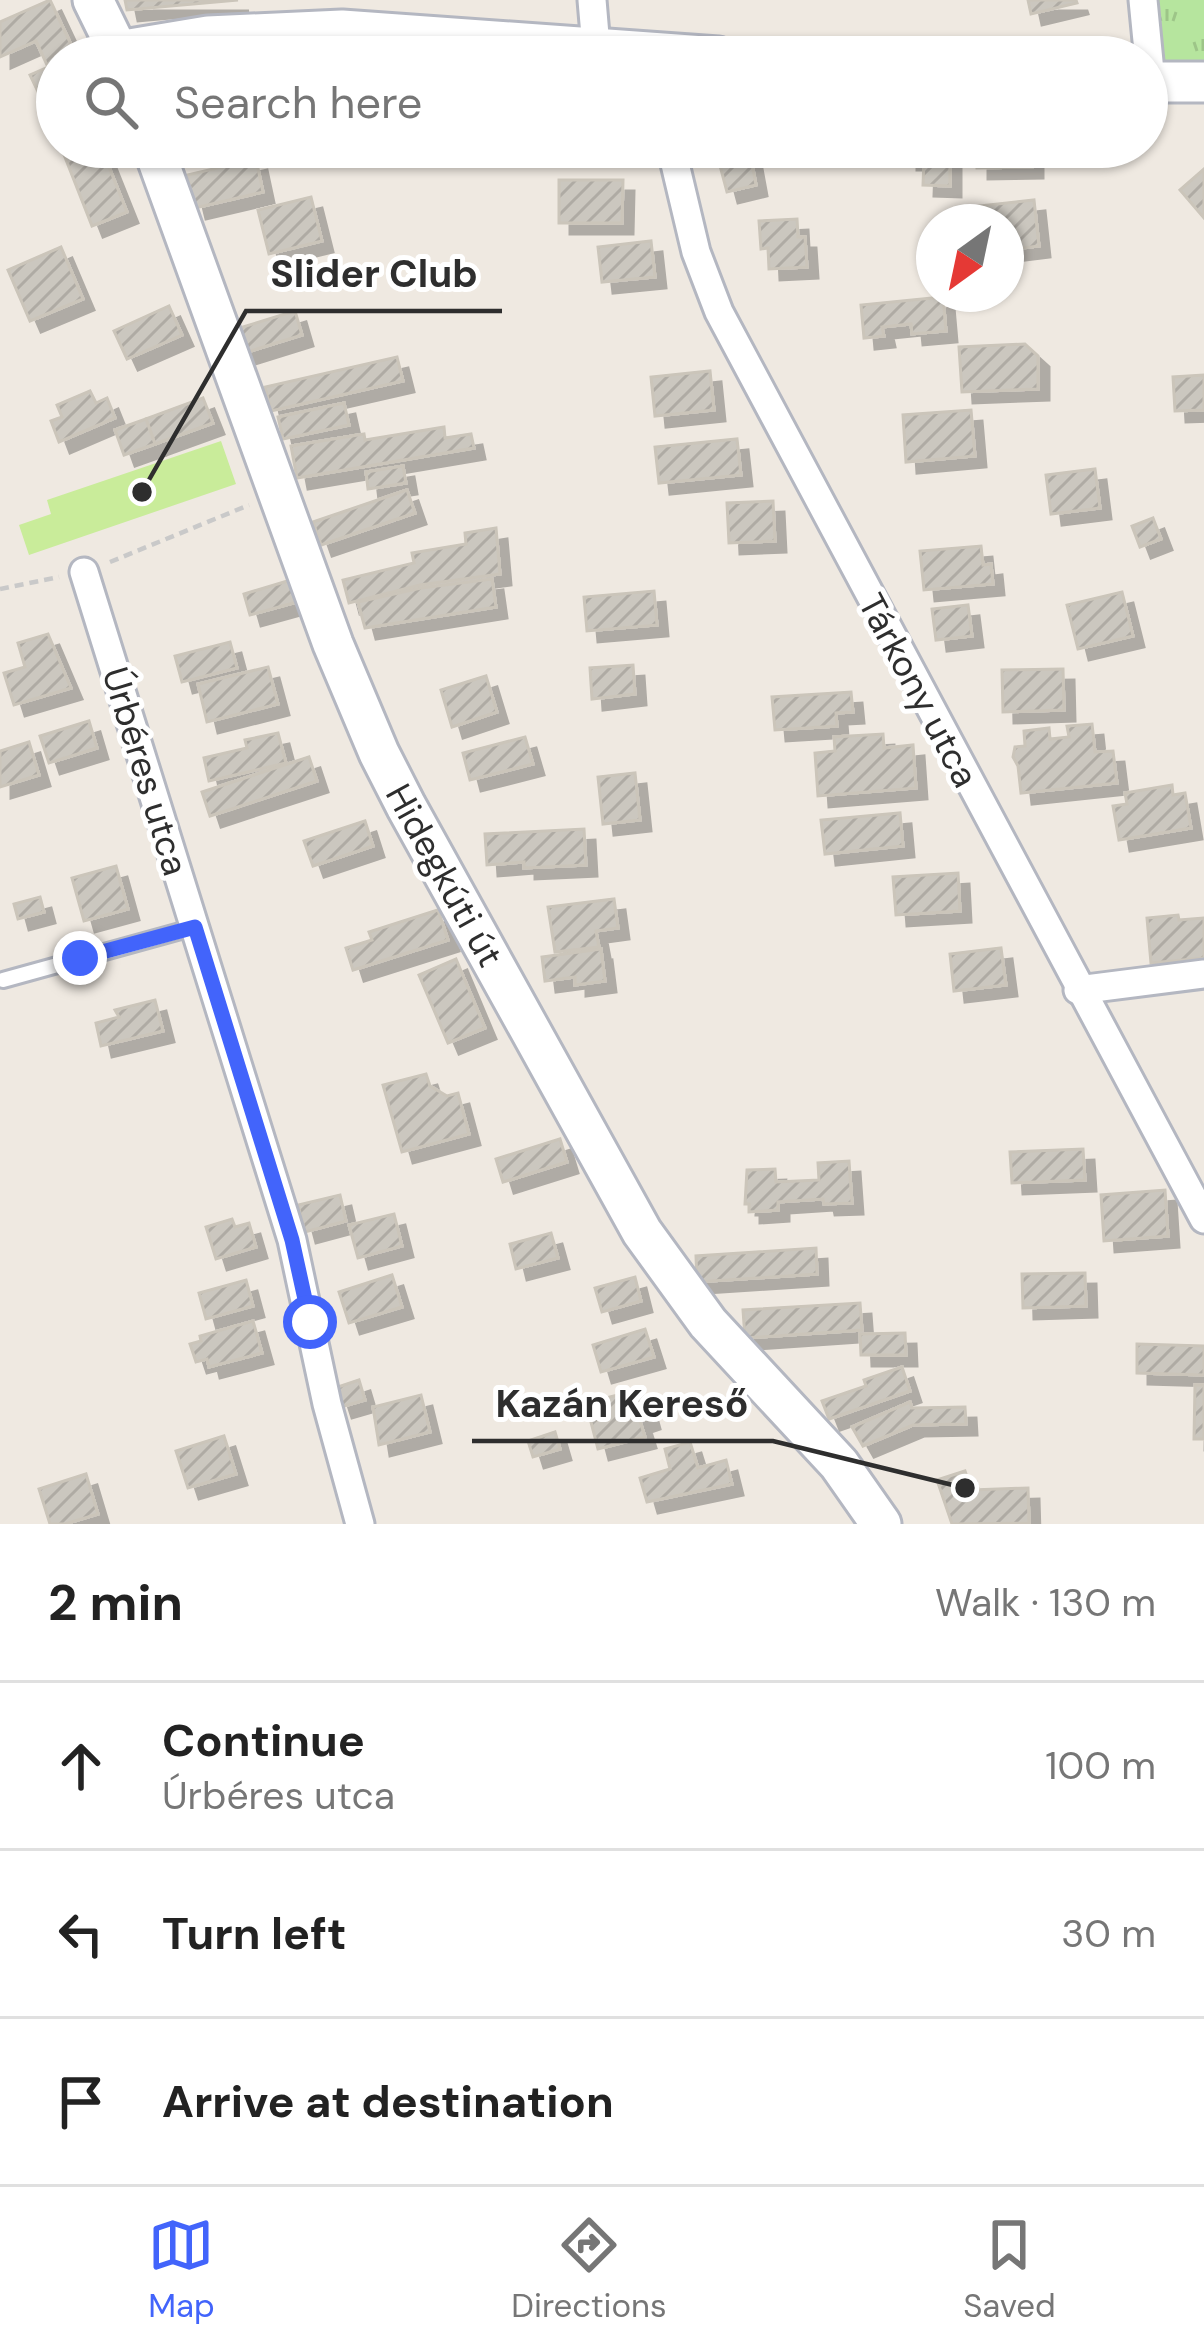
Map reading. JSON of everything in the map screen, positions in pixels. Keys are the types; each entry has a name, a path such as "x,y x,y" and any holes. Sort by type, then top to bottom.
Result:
{"main road":[{"path":"93,0 110,36"},
{"path":"227,36 342,30 432,36"},
{"path":"1168,82 1204,82"},
{"name":"Hidegkúti út","path":"161,168 326,623 406,806 642,1232 708,1323 827,1450 881,1524"}],"street":[{"path":"592,0 595,36"},
{"path":"1143,0 1146,36"},
{"name":"Tárkony utca","path":"676,168 696,252 719,313 1204,1219"},
{"name":"Úrbéres utca","path":"84,572 292,1240 327,1404 360,1524"},
{"path":"1078,990 1204,974"}],"lane":[{"path":"3,980 195,927"}],"path":[{"path":"0,589 84,572 265,498"}],"green space":[{"path":"1156,0 1204,0 1204,66 1168,65 1168,36 1159,36"},
{"path":"221,441 236,484 29,555 19,525 51,514 47,500"}],"building":[{"path":"50,0 67,36 36,36 36,41 0,57 0,22"},
{"path":"125,0 238,0 127,10"},
{"path":"1028,0 1076,0 1077,3 1031,14"},
{"path":"69,168 109,168 127,212 92,226"},
{"path":"217,168 258,168 263,192 195,208 187,175"},
{"path":"721,168 753,168 756,185 727,192"},
{"path":"924,168 950,168 950,186 923,185"},
{"path":"1204,169 1204,218 1180,190"},
{"path":"559,180 623,180 622,223 559,223"},
{"path":"311,197 322,241 269,254 258,210"},
{"path":"1034,200 1039,246 1024,248 1024,204 997,204"},
{"path":"797,219 798,237 805,237 807,267 769,269 768,248 761,249 759,221"},
{"path":"651,241 655,277 602,282 598,247"},
{"path":"61,247 83,299 30,321 8,270"},
{"path":"916,300 916,312 944,312 946,331 912,334 911,324 882,327 884,336 864,338 861,305"},
{"path":"169,306 182,335 127,359 114,331"},
{"path":"295,311 302,335 241,354 233,330"},
{"path":"1025,344 1038,356 1038,389 962,392 959,347"},
{"path":"397,357 403,381 271,411 265,387"},
{"path":"710,371 714,410 655,416 651,377"},
{"path":"1204,375 1204,410 1175,411 1173,377"},
{"path":"90,391 96,403 107,398 115,418 59,442 51,421 62,417 57,405"},
{"path":"203,398 213,423 155,444 146,419"},
{"path":"344,403 349,425 283,439 278,417"},
{"path":"971,410 975,456 906,462 903,415"},
{"path":"146,419 155,444 124,455 115,430"},
{"path":"444,427 445,438 471,434 474,448 297,478 291,446"},
{"path":"737,439 741,475 659,483 655,447"},
{"path":"403,466 406,483 368,489 366,472"},
{"path":"1095,469 1100,508 1051,514 1046,475"},
{"path":"407,490 415,513 321,545 313,522"},
{"path":"773,501 775,541 729,543 727,503"},
{"path":"1153,518 1161,539 1140,547 1132,526"},
{"path":"496,528 500,574 420,585 349,603 343,580 414,563 412,553 466,544 465,533"},
{"path":"981,546 983,565 991,564 993,584 924,590 920,551"},
{"path":"492,579 496,607 365,628 358,602"},
{"path":"291,580 297,602 250,615 244,594"},
{"path":"654,591 657,625 587,631 584,597"},
{"path":"1122,592 1133,636 1078,649 1067,605"},
{"path":"968,605 972,636 936,640 932,609"},
{"path":"48,634 71,688 14,705 4,673 25,667 18,643"},
{"path":"230,642 237,668 182,682 175,656"},
{"path":"633,665 635,694 592,699 590,668"},
{"path":"268,667 278,704 207,722 198,684"},
{"path":"1063,669 1064,710 1003,712 1002,670"},
{"path":"486,676 497,712 452,727 441,690"},
{"path":"851,692 853,712 836,713 837,726 775,730 772,697"},
{"path":"89,721 97,748 49,763 40,736"},
{"path":"1092,724 1095,752 1113,751 1117,783 1021,793 1013,757 1015,747 1025,746 1024,731 1049,728 1050,739 1069,737 1067,726"},
{"path":"278,733 286,763 209,781 204,758 247,748 245,740"},
{"path":"883,734 884,748 913,745 916,788 818,796 815,753 835,751 834,737"},
{"path":"525,737 533,764 470,780 463,753"},
{"path":"29,742 39,775 0,787 0,751"},
{"path":"309,757 317,781 210,816 202,792"},
{"path":"635,773 640,820 603,824 598,777"},
{"path":"1172,785 1173,795 1185,793 1191,828 1119,840 1113,806 1127,804 1125,793"},
{"path":"900,813 903,846 825,854 821,820"},
{"path":"365,821 373,846 313,866 304,841"},
{"path":"584,829 586,865 487,865 485,834"},
{"path":"116,866 128,909 84,921 72,878"},
{"path":"958,873 960,911 896,915 893,877"},
{"path":"40,897 44,912 18,919 14,904"},
{"path":"614,899 618,928 596,931 599,947 555,952 548,907"},
{"path":"438,910 448,940 353,970 346,948 372,940 369,932"},
{"path":"1178,915 1179,920 1204,918 1204,958 1151,963 1147,918"},
{"path":"1001,948 1006,985 954,991 950,954"},
{"path":"601,949 605,981 575,985 575,977 545,981 542,957"},
{"path":"456,959 485,1028 448,1043 419,975"},
{"path":"155,1000 163,1031 101,1046 96,1023 119,1017 115,1010"},
{"path":"426,1074 430,1086 447,1096 458,1093 469,1134 402,1152 383,1085"},
{"path":"560,1139 567,1162 503,1182 496,1159"},
{"path":"1083,1149 1085,1180 1012,1183 1010,1152"},
{"path":"849,1161 852,1203 824,1204 823,1199 778,1202 778,1210 749,1212 745,1204 747,1170 775,1169 776,1182 819,1180 818,1163"},
{"path":"1165,1190 1168,1236 1104,1241 1101,1195"},
{"path":"340,1195 346,1221 305,1232 298,1205"},
{"path":"394,1214 402,1246 358,1258 349,1225"},
{"path":"232,1219 235,1227 249,1223 256,1247 216,1259 206,1227"},
{"path":"551,1233 558,1258 516,1269 510,1244"},
{"path":"816,1248 817,1274 697,1282 696,1256"},
{"path":"1085,1273 1086,1306 1023,1308 1022,1274"},
{"path":"392,1275 402,1307 349,1323 339,1292"},
{"path":"635,1277 641,1301 602,1312 595,1288"},
{"path":"246,1280 253,1306 206,1319 199,1293"},
{"path":"860,1303 862,1330 745,1338 743,1310"},
{"path":"253,1321 262,1353 209,1367 207,1359 196,1362 190,1344 201,1341 200,1336"},
{"path":"645,1329 654,1357 601,1372 593,1345"},
{"path":"905,1333 906,1355 861,1355 860,1334"},
{"path":"1137,1344 1204,1346 1204,1375 1137,1373"},
{"path":"902,1367 910,1391 829,1419 822,1401"},
{"path":"359,1380 365,1400 341,1407 335,1388"},
{"path":"1195,1385 1204,1385 1204,1439 1194,1439"},
{"path":"641,1389 649,1418 640,1421 645,1437 598,1449 586,1403"},
{"path":"421,1395 430,1432 379,1445 373,1407"},
{"path":"910,1402 912,1408 965,1407 966,1424 913,1425 863,1446 852,1427"},
{"path":"555,1432 560,1449 533,1457 528,1441"},
{"path":"224,1436 236,1474 188,1488 176,1451"},
{"path":"690,1442 698,1468 726,1460 732,1484 647,1502 640,1478 670,1469 665,1449"},
{"path":"965,1471 971,1490 1028,1488 1029,1523 952,1524 937,1480"},
{"path":"86,1474 98,1514 50,1524 39,1489"}],"place":[{"name":"Slider Club","path":"142,492"},
{"name":"Kazán Kereső","path":"965,1488"}],"route":[{"path":"80,958 195,927 292,1240 310,1322"}]}
